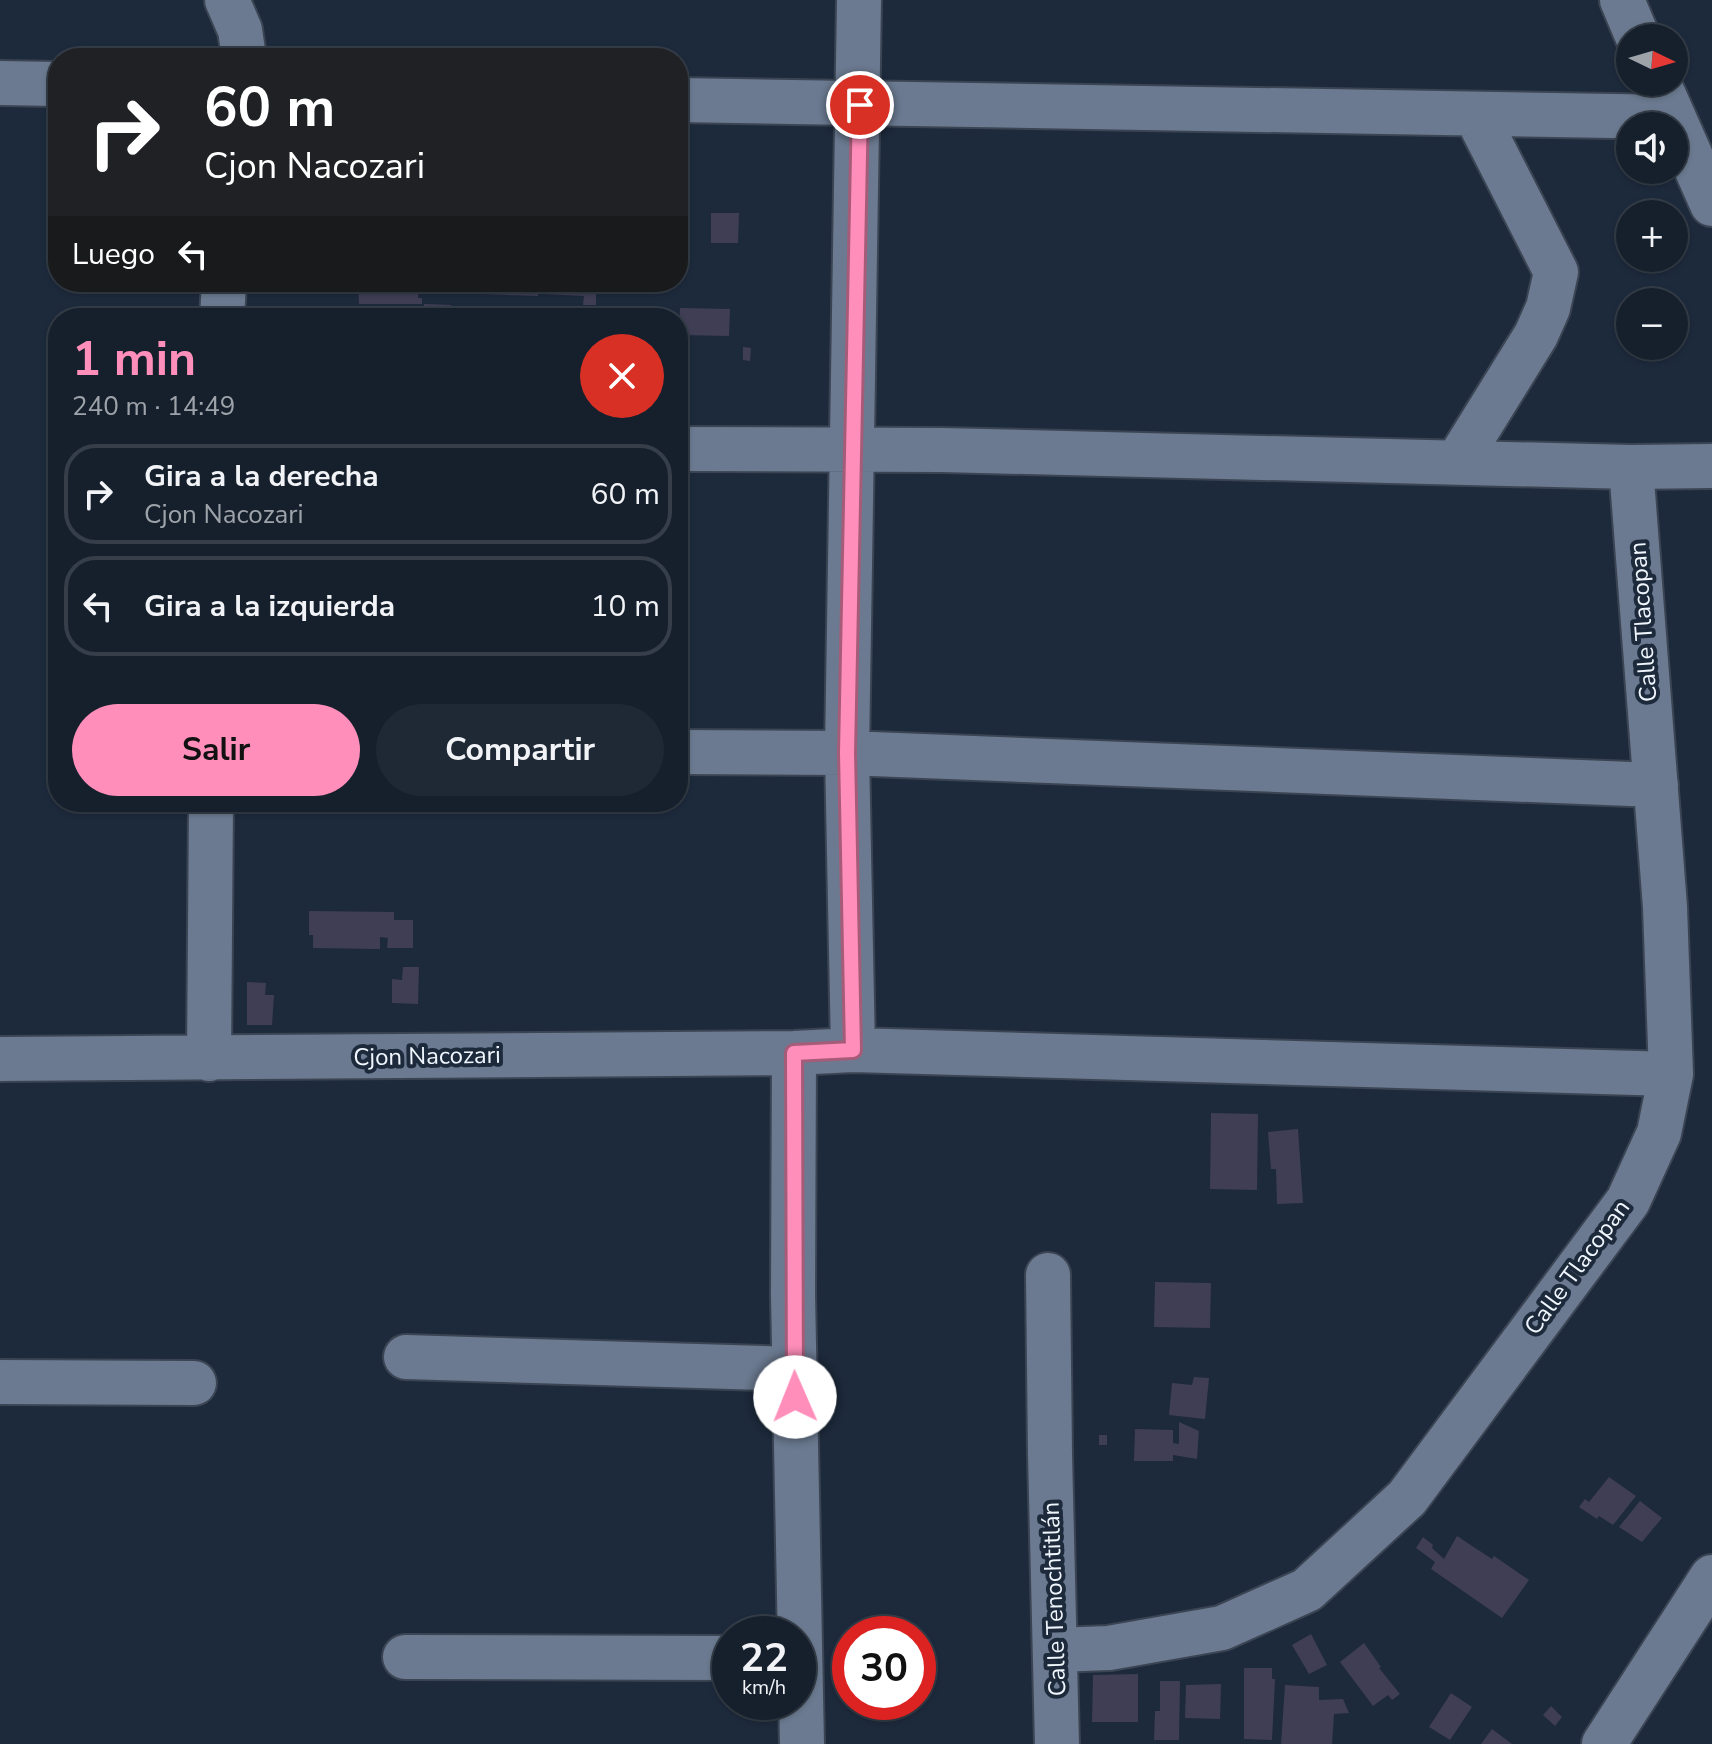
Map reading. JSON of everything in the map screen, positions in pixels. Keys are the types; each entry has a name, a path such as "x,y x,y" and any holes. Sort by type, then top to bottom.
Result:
{"street":[{"path":"227,0 240,30 243,48"},
{"path":"853,1050 847,753 860,105 859,0"},
{"path":"1622,0 1632,24"},
{"path":"0,83 48,84"},
{"path":"688,100 1476,115 1666,100 1712,204"},
{"path":"1458,461 1536,335 1548,308 1556,272 1476,115"},
{"path":"688,449 854,449 1631,467 1712,466"},
{"name":"Calle Tlacopan","path":"1056,1650 1109,1648 1222,1628 1307,1590 1407,1498 1628,1201 1659,1133 1671,1074 1665,907 1631,467"},
{"path":"688,752 847,753 1656,785"},
{"path":"209,1059 211,812"},
{"name":"Cjon Nacozari","path":"0,1059 853,1050 1671,1074"},
{"path":"794,1053 798,1616"},
{"name":"Calle Tenochtitlán","path":"1048,1275 1057,1744"},
{"path":"406,1357 795,1369"},
{"path":"0,1382 194,1383"},
{"path":"1604,1744 1712,1577"},
{"path":"405,1657 712,1658"},
{"path":"801,1720 802,1744"}],"building":[{"path":"711,213 739,213 738,243 711,243"},
{"path":"358,292 418,292 418,298 422,298 422,304 359,304"},
{"path":"538,292 538,296 482,294"},
{"path":"596,292 596,305 583,305 584,296 543,294"},
{"path":"424,304 451,305 451,308 424,308"},
{"path":"688,308 730,309 729,336 688,335"},
{"path":"743,347 751,348 750,361 743,360"},
{"path":"309,911 394,912 394,920 413,920 413,948 387,948 388,938 380,937 380,949 313,948 313,935 309,935"},
{"path":"403,967 419,967 418,1004 392,1003 392,979 402,980"},
{"path":"247,982 266,983 265,995 274,995 272,1025 247,1025"},
{"path":"1211,1113 1258,1114 1257,1190 1210,1189"},
{"path":"1298,1129 1303,1203 1277,1204 1276,1169 1271,1169 1268,1132"},
{"path":"1155,1282 1211,1283 1210,1328 1154,1327"},
{"path":"1194,1377 1209,1378 1205,1419 1169,1415 1172,1383 1192,1385"},
{"path":"1179,1422 1199,1431 1197,1459 1173,1455 1173,1461 1134,1461 1135,1429 1173,1430 1173,1443 1179,1444"},
{"path":"1099,1435 1107,1435 1107,1445 1099,1445"},
{"path":"1609,1477 1636,1496 1613,1525 1579,1507 1585,1499 1589,1502"},
{"path":"1640,1501 1662,1518 1642,1542 1619,1527"},
{"path":"1457,1536 1529,1580 1502,1618 1431,1569 1435,1562 1416,1548 1423,1537 1444,1559"},
{"path":"1311,1634 1327,1665 1309,1674 1292,1645"},
{"path":"1364,1643 1400,1694 1392,1700 1388,1695 1373,1706 1340,1662"},
{"path":"1244,1668 1272,1668 1272,1679 1275,1679 1272,1740 1244,1739"},
{"path":"1138,1674 1138,1722 1092,1722 1093,1675"},
{"path":"1160,1681 1180,1681 1179,1740 1154,1740 1155,1711 1160,1711"},
{"path":"1221,1684 1220,1719 1185,1718 1186,1685"},
{"path":"1285,1685 1319,1687 1319,1700 1343,1699 1349,1713 1334,1714 1332,1744 1281,1744"},
{"path":"1451,1693 1472,1707 1450,1740 1429,1727"},
{"path":"1551,1706 1562,1717 1555,1726 1543,1715"},
{"path":"1492,1729 1512,1744 1481,1744"}],"route":[{"path":"795,1397 794,1053 853,1050 847,753 860,105"}]}
